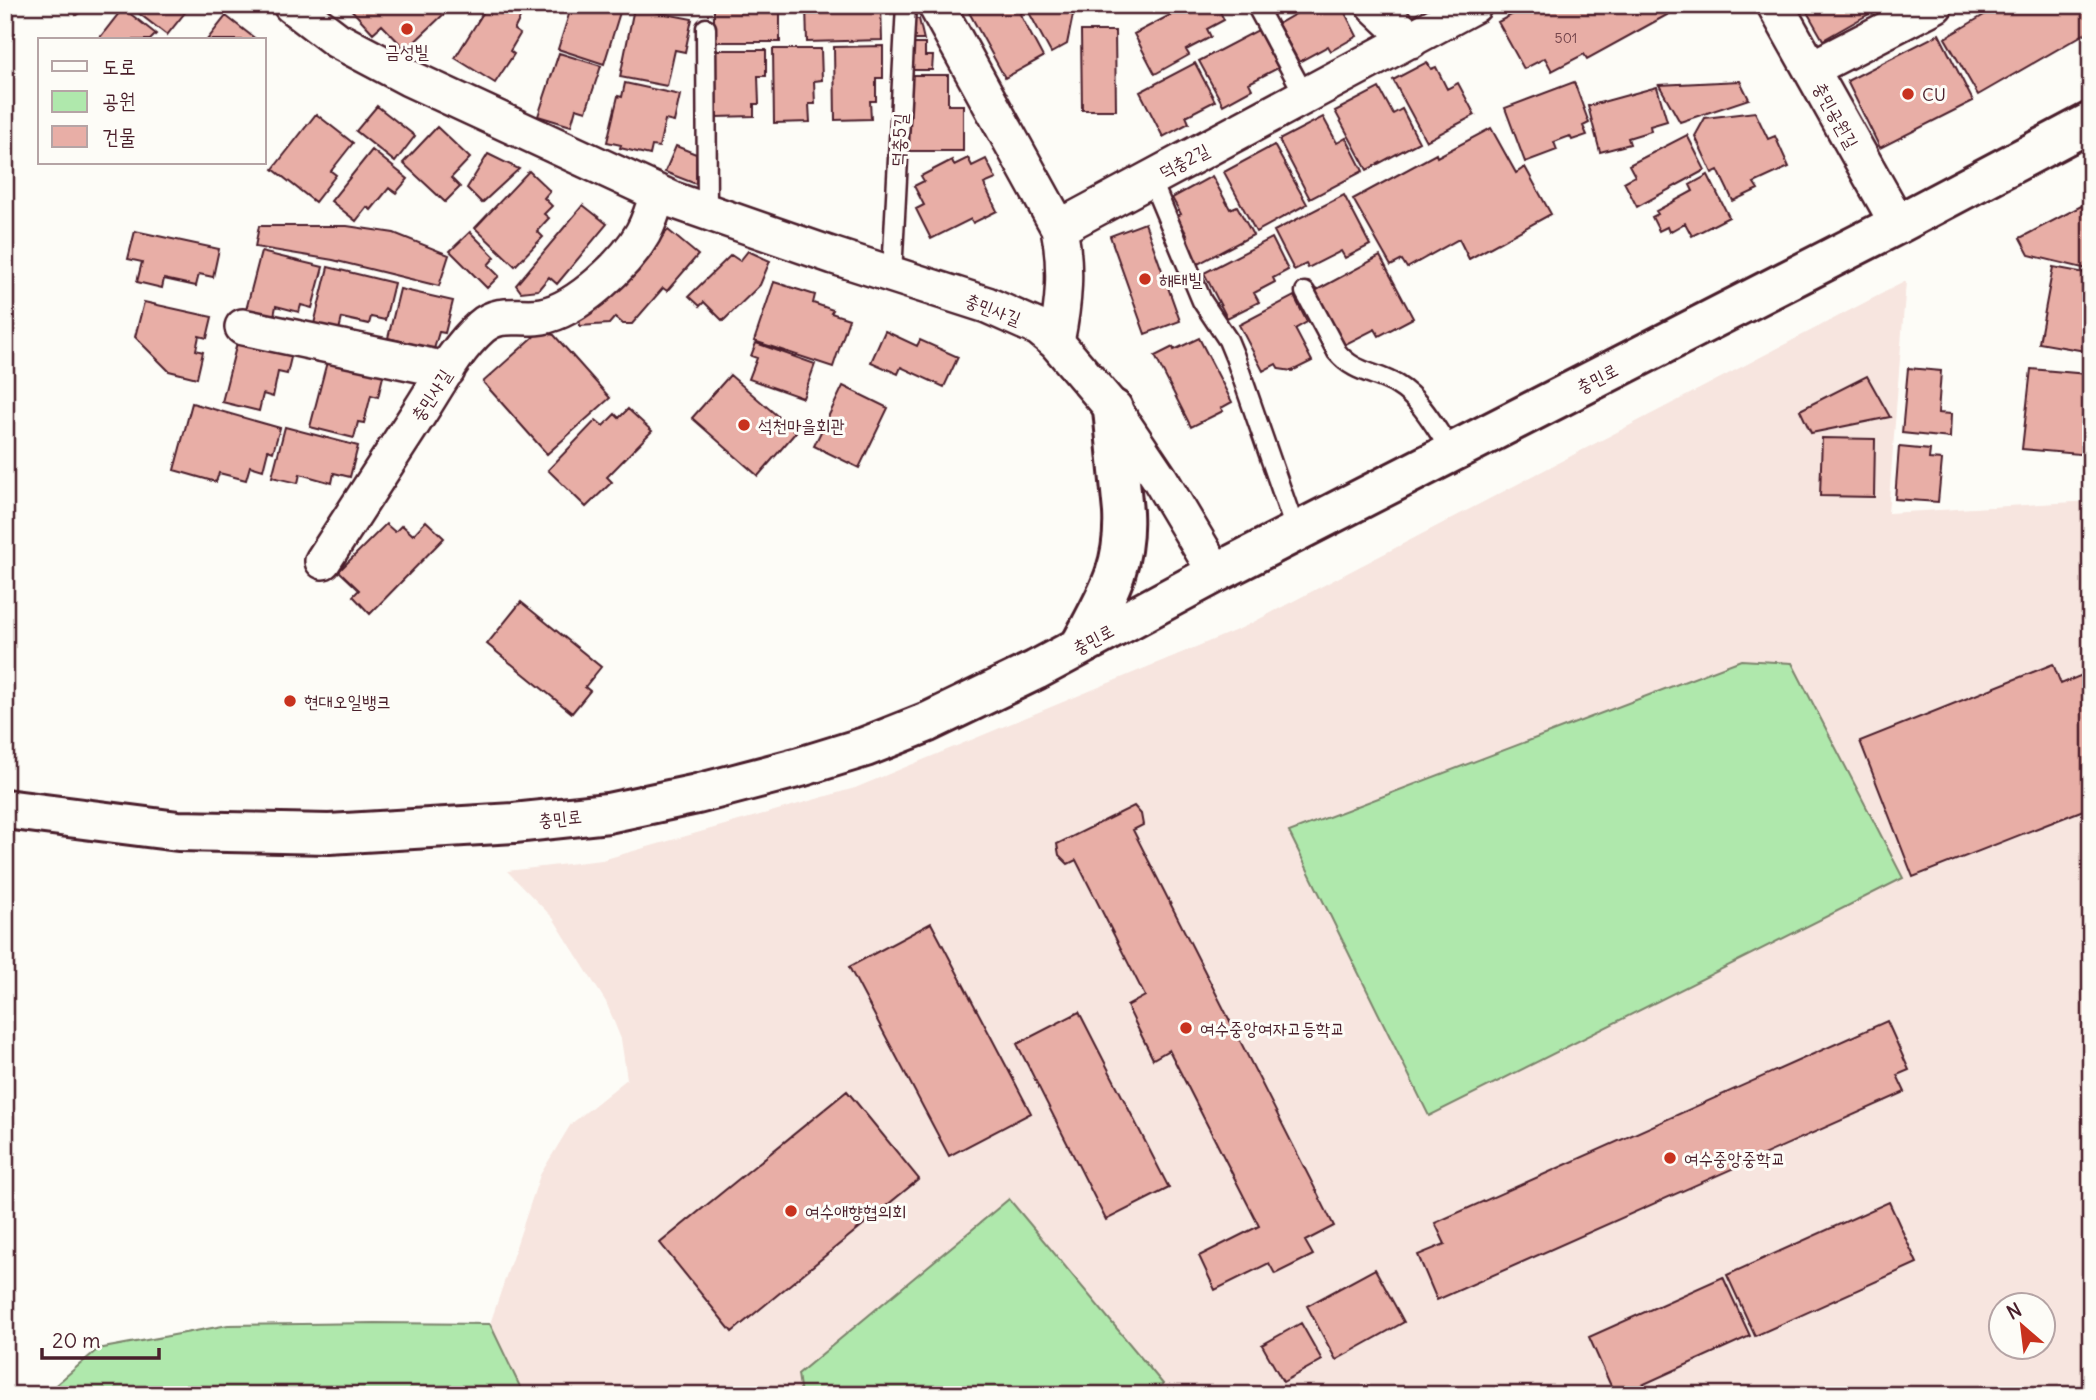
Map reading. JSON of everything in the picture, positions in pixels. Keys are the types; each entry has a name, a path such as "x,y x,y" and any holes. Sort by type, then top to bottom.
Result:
{"street":[{"name":"충민사길","path":"291,5 337,40 408,78 658,193 834,256 987,305 1039,328 1085,374 1113,409 1160,479 1216,573"},
{"path":"936,5 1059,228 1064,252 1065,279 1055,342"},
{"path":"1374,5 1410,40"},
{"name":"덕충2길","path":"1059,228 1474,5"},
{"name":"충민공원길","path":"1775,5 1898,224"},
{"path":"1811,69 1935,5"},
{"name":"충민로","path":"5,809 177,831 329,834 514,823 608,813 697,794 864,747 928,722 1080,646 1216,573 1898,224 2091,122"},
{"name":"충민사길","path":"323,561 447,370 482,326 493,319 518,315 542,316 558,311 591,290 642,236 658,193"},
{"path":"243,327 447,370"},
{"path":"1080,646 1112,585 1120,559 1124,527 1113,409"}],"lane":[{"name":"덕충5길","path":"892,274 906,5"},
{"path":"1256,5 1305,96"},
{"path":"706,28 707,212"},
{"path":"1151,179 1202,301 1228,340 1235,357 1296,532"},
{"path":"1305,292 1344,360 1350,366 1398,386 1413,398 1452,452"}],"shaded area":[{"path":"1906,281 1888,513 2091,501 2091,1395 524,1395 490,1324 540,1175 571,1124 627,1079 621,1039 606,1002 553,918 507,871 602,860 855,788 1244,627"}],"green space":[{"path":"1741,660 1792,663 1903,878 1429,1116 1289,832"},
{"path":"1009,1199 1163,1384 1150,1395 801,1395 798,1374"},
{"path":"490,1324 524,1395 44,1395 98,1349 228,1325"}],"building":[{"path":"70,5 92,5 76,15"},
{"path":"128,5 191,5 167,35"},
{"name":"금성빌","path":"347,5 439,5 446,12 406,50 382,25 373,33"},
{"path":"488,5 504,5 521,16 514,30 520,34 510,51 514,54 495,83 455,58"},
{"path":"572,5 609,5 621,9 604,64 558,49"},
{"path":"714,5 780,5 780,42 714,42"},
{"path":"806,5 881,5 882,40 807,42"},
{"path":"965,5 1022,5 1025,11 1020,14 1043,57 1005,78"},
{"path":"1025,5 1075,5 1067,44 1051,53"},
{"path":"1189,5 1217,5 1224,20 1207,29 1211,37 1186,50 1189,55 1155,74 1134,34"},
{"path":"1263,5 1291,5 1269,17"},
{"path":"1311,5 1341,5 1357,36 1331,51 1328,46 1299,62 1278,24"},
{"path":"1530,5 1685,5 1587,59 1584,54 1552,71 1545,58 1524,69 1498,22"},
{"path":"1803,5 1883,5 1883,6 1823,40"},
{"path":"2001,5 2091,5 2091,30 1978,95 1945,38"},
{"path":"123,8 156,34 152,38 100,38"},
{"path":"634,8 692,19 685,52 675,50 667,86 620,77"},
{"path":"226,16 254,38 209,38"},
{"path":"911,19 919,19 924,40 910,40"},
{"path":"1258,30 1278,68 1249,83 1252,89 1223,105 1199,61"},
{"path":"1081,31 1115,31 1116,110 1082,110"},
{"path":"1939,34 1973,101 1880,148 1847,81"},
{"path":"910,44 925,44 925,56 933,56 932,70 910,70"},
{"path":"883,46 883,78 876,78 876,101 870,101 871,119 835,120 834,47"},
{"path":"773,49 821,49 822,80 814,81 815,104 809,104 810,122 774,123"},
{"path":"716,50 766,50 766,76 758,76 759,104 754,104 754,116 716,117"},
{"path":"559,53 601,66 586,111 576,108 571,126 538,116"},
{"path":"1427,62 1431,69 1436,67 1447,89 1458,83 1475,115 1426,141 1393,80"},
{"path":"1195,63 1215,101 1186,116 1189,123 1163,137 1140,92"},
{"path":"909,75 948,75 948,105 963,105 963,151 908,151"},
{"path":"1740,81 1749,99 1680,122 1659,85"},
{"path":"1574,82 1589,123 1583,126 1587,135 1572,140 1570,136 1554,142 1557,150 1525,162 1505,108"},
{"path":"625,83 680,95 674,122 665,120 659,147 652,146 650,155 607,142 618,96 622,97"},
{"path":"1657,87 1667,121 1650,126 1651,131 1628,138 1630,144 1600,152 1588,106"},
{"path":"1379,88 1393,114 1402,109 1419,142 1367,170 1335,111"},
{"path":"377,106 415,136 395,162 356,131"},
{"path":"1755,112 1768,139 1775,136 1789,167 1754,183 1758,189 1733,201 1718,170 1712,173 1695,136 1705,118"},
{"path":"316,114 353,143 331,171 336,175 315,202 273,169"},
{"path":"1323,117 1337,143 1346,138 1363,171 1310,199 1279,140"},
{"path":"437,127 470,158 451,178 460,187 445,202 403,163"},
{"path":"1491,128 1516,173 1525,167 1551,214 1469,259 1459,239 1407,268 1402,260 1391,266 1353,199"},
{"path":"1687,135 1705,170 1637,207 1624,182 1635,176 1629,165"},
{"path":"1274,145 1307,204 1256,232 1224,172"},
{"path":"676,146 696,154 696,184 665,172"},
{"path":"372,150 408,179 396,193 389,188 371,210 367,207 356,221 331,201"},
{"path":"488,154 519,169 482,203 467,188"},
{"path":"968,158 972,166 986,159 996,179 984,184 997,211 973,223 971,219 931,239 916,209 924,205 914,186 924,181 921,176 952,160 954,165"},
{"path":"529,171 550,191 544,198 552,206 544,214 549,218 537,231 543,237 515,266 475,228"},
{"path":"1708,175 1729,217 1692,236 1685,223 1669,232 1667,227 1659,231 1652,217 1658,214 1656,211 1693,191 1690,185"},
{"path":"1212,176 1230,209 1237,206 1253,235 1198,264 1183,237 1187,235 1177,216 1181,214 1172,198"},
{"path":"1344,195 1370,245 1345,258 1341,251 1308,268 1306,264 1294,270 1274,231"},
{"path":"2091,201 2091,270 2029,255 2020,238"},
{"path":"583,205 607,224 557,284 549,277 538,290 521,292 516,285"},
{"name":"해태빌","path":"1145,223 1180,321 1145,334 1110,236"},
{"path":"259,226 347,226 394,233 449,255 439,286 333,260 255,247"},
{"path":"668,230 698,255 667,291 663,288 632,324 623,324 615,317 609,324 580,326 579,317 604,304"},
{"path":"135,231 219,249 213,277 199,274 196,286 164,279 162,288 137,282 142,262 128,259"},
{"path":"470,232 495,257 488,265 499,276 487,288 450,251"},
{"path":"1272,238 1288,270 1273,278 1275,282 1254,293 1259,302 1227,318 1204,273"},
{"path":"748,251 770,261 760,285 723,321 704,302 700,306 689,296 731,255 740,261"},
{"path":"261,252 323,267 312,308 301,305 299,312 276,306 274,316 246,310"},
{"path":"1380,256 1413,318 1379,336 1375,329 1342,346 1313,292"},
{"path":"328,267 394,283 385,320 371,317 369,324 342,318 339,330 314,324"},
{"path":"2053,267 2091,274 2091,352 2039,343"},
{"path":"774,282 815,295 813,303 849,319 833,367 754,341"},
{"path":"400,289 453,301 445,333 439,332 434,349 388,338"},
{"path":"1294,296 1307,322 1295,329 1312,361 1292,371 1279,369 1276,364 1263,371 1239,325"},
{"path":"144,302 212,317 207,338 199,336 196,350 203,352 197,378 169,371 135,337"},
{"path":"885,331 917,346 920,340 958,357 944,387 901,367 898,374 871,362"},
{"path":"539,332 554,335 610,398 547,454 483,382"},
{"path":"239,335 293,349 287,374 278,372 273,397 263,394 259,411 222,402"},
{"path":"1199,338 1232,402 1221,408 1223,411 1191,427 1155,356"},
{"path":"756,343 815,364 803,398 749,379 757,358 751,356"},
{"path":"329,354 385,368 378,397 371,395 364,423 358,422 354,438 310,427"},
{"path":"1908,368 1941,371 1938,413 1951,414 1950,438 1902,433"},
{"path":"2031,369 2087,374 2084,399 2091,400 2091,455 2022,449"},
{"name":"석천마을회관","path":"730,375 796,432 758,476 692,418"},
{"path":"1867,376 1890,417 1811,433 1800,410"},
{"path":"843,386 888,408 859,468 814,446"},
{"path":"192,403 280,428 273,452 268,450 263,470 250,466 246,480 219,473 216,482 174,470"},
{"path":"628,409 652,431 607,477 612,482 586,507 548,470 596,420 603,426 615,414 619,418"},
{"path":"285,427 358,446 350,477 334,473 332,483 300,474 298,483 272,477"},
{"path":"1822,438 1875,439 1874,497 1820,496"},
{"path":"1899,447 1930,450 1929,459 1942,460 1938,502 1895,499"},
{"path":"426,521 444,538 370,614 353,596 359,590 339,571 386,524 395,532 402,525 413,535"},
{"path":"521,602 601,667 585,687 590,691 572,713 487,644"},
{"path":"2053,664 2061,684 2087,673 2091,682 2091,807 1913,877 1860,741"},
{"name":"여수중앙여자고등학교","path":"1134,806 1141,814 1143,825 1133,830 1334,1226 1305,1241 1313,1255 1275,1274 1269,1263 1215,1290 1199,1256 1259,1226 1169,1050 1153,1059 1127,1006 1145,996 1076,860 1068,864 1059,855 1057,844"},
{"path":"931,923 1031,1113 949,1156 849,967"},
{"path":"1079,1012 1169,1188 1106,1220 1017,1044"},
{"name":"여수중앙중학교","path":"1887,1021 1909,1070 1897,1075 1905,1092 1437,1300 1418,1255 1445,1244 1435,1223"},
{"path":"847,1091 919,1179 732,1332 660,1243"},
{"path":"1889,1202 1917,1263 1755,1336 1727,1275"},
{"path":"1375,1269 1404,1322 1336,1360 1307,1306"},
{"path":"1723,1277 1750,1336 1615,1395 1589,1337"},
{"path":"1301,1323 1322,1360 1283,1382 1262,1345"}],"place":[{"name":"금성빌","path":"407,29"},
{"name":"CU","path":"1908,94"},
{"name":"해태빌","path":"1145,279"},
{"name":"석천마을회관","path":"744,425"},
{"name":"현대오일뱅크","path":"290,701"},
{"name":"여수중앙여자고등학교","path":"1186,1028"},
{"name":"여수중앙중학교","path":"1670,1158"},
{"name":"여수애향협의회","path":"791,1211"}]}
